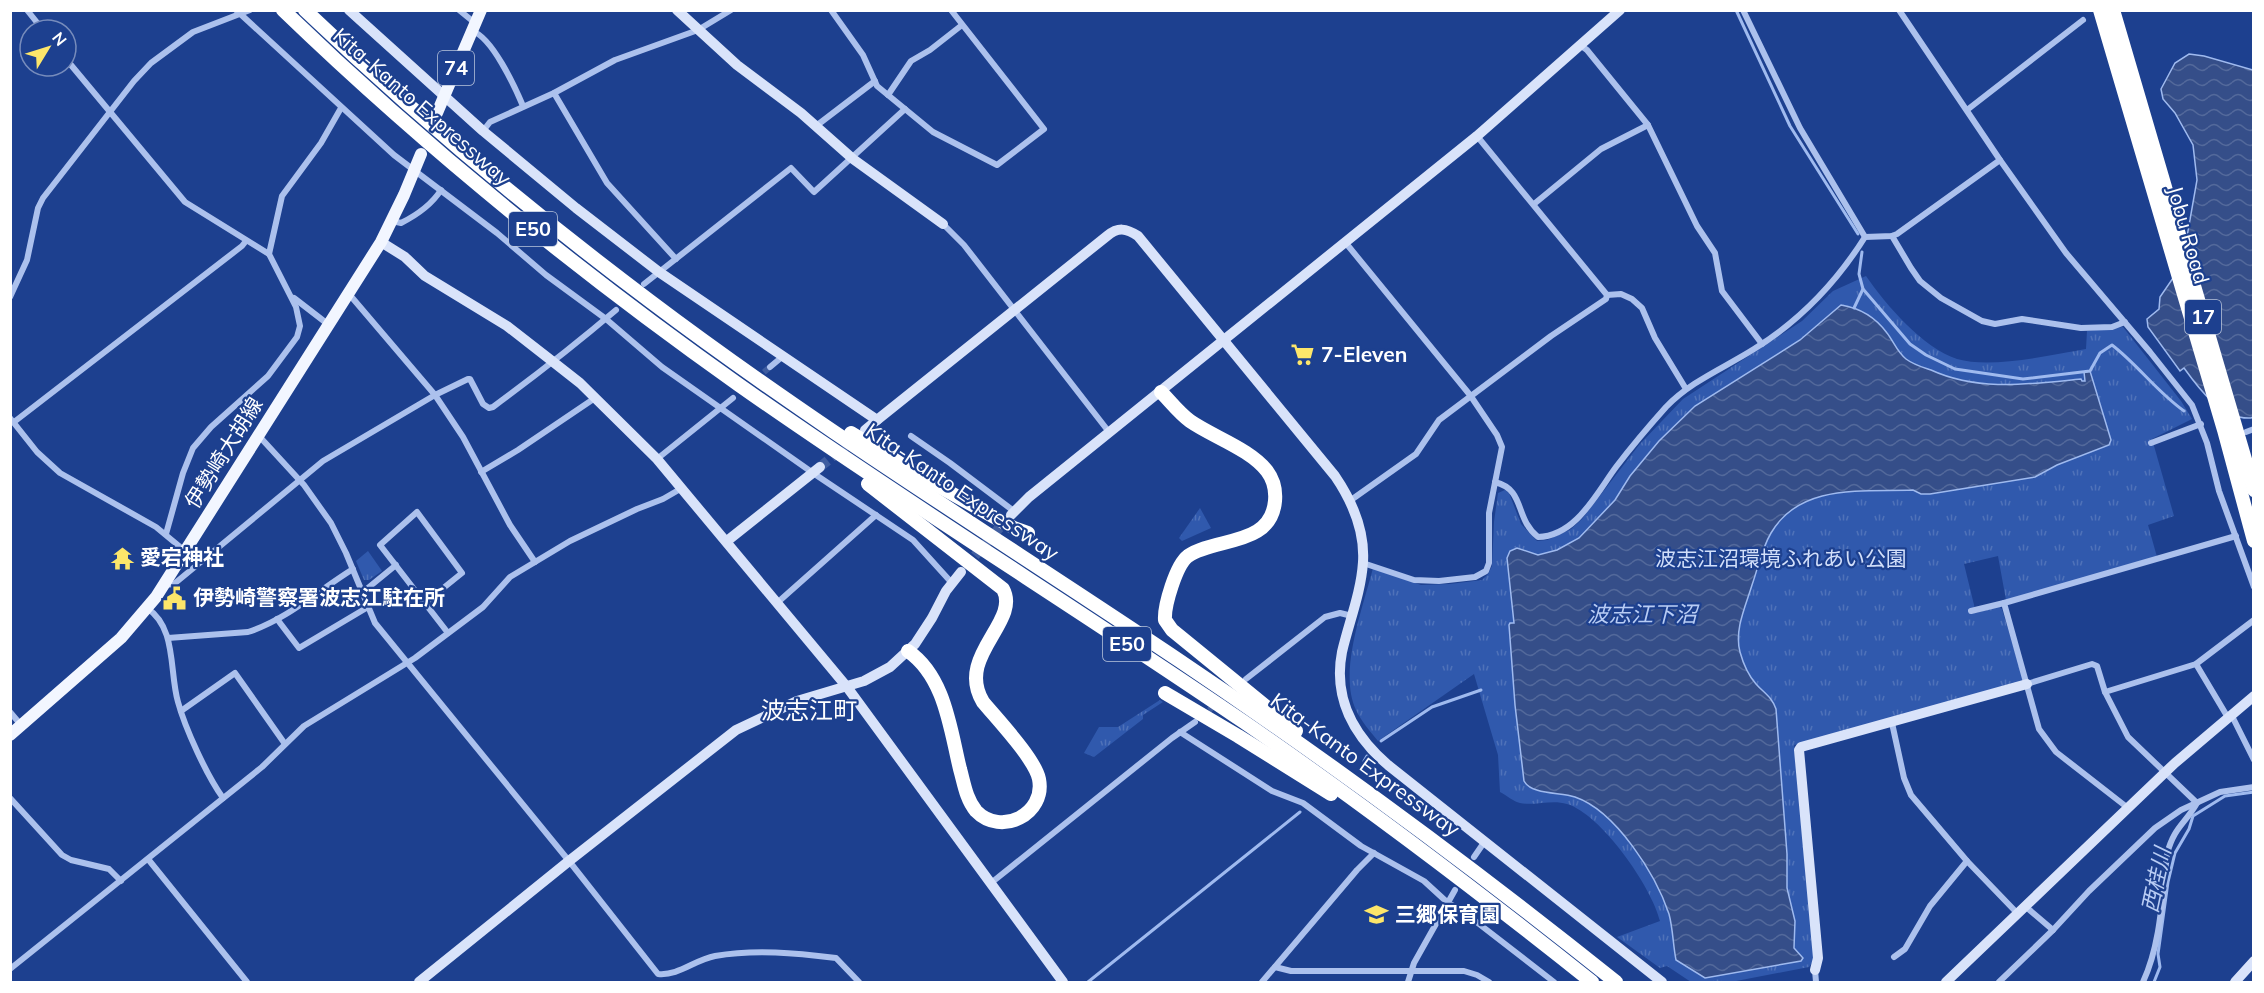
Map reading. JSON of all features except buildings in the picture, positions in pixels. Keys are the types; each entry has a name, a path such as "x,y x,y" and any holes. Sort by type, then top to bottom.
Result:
{"highway":[{"name":"Kita-Kanto Expressway","path":"283,10 407,124 561,252 643,315 800,427 1245,723 1448,870 1592,982"},
{"name":"Kita-Kanto Expressway","path":"305,10 382,81 579,248 729,359 857,448 1198,674 1378,799 1543,923 1616,982"},
{"name":"Jobu Road","path":"2100,10 2164,207 2230,433 2253,541"},
{"name":"Jobu Road","path":"2113,10 2164,207"},
{"path":"729,359 942,488 1014,528 1028,533"},
{"path":"1161,392 1185,424 1259,471 1269,490 1268,509 1256,525 1243,532 1183,550"},
{"path":"1161,392 1190,421 1262,465 1270,476 1275,496 1273,511 1260,529 1246,537 1193,553 1183,561 1166,609 1167,625 1378,799"},
{"path":"800,427 866,482 932,531 1003,589 1006,595 1006,606 979,659 975,679 978,694 983,702 1037,772 1039,795 1031,810 1025,815 1010,823 994,822 973,808 966,790 940,690 917,657 908,651"},
{"name":"Jobu Road","path":"2230,433 2253,489"},
{"path":"908,651 935,694 965,804 979,822 1003,829 1020,825 1035,815 1044,800 1046,784 1037,761 983,691 981,670 986,658 995,648"},
{"path":"1164,693 1238,736 1448,870"}],"main road":[{"name":"74","path":"436,112 481,10"},
{"name":"伊勢崎大胡線","path":"10,735 121,638 164,585 381,242 421,154"}],"street":[{"path":"10,297 27,260 38,208 43,198 143,71 175,43 201,27 238,12 250,10"},
{"path":"349,10 483,131 576,208 659,272 877,420"},
{"path":"459,10 498,58 510,76 523,106"},
{"path":"677,10 737,65 816,126 853,159 943,224 964,245 1109,432"},
{"path":"483,131 490,122 554,93 615,60 698,30 731,10"},
{"path":"831,10 863,55 877,86 933,132 997,165 1044,129 951,10"},
{"path":"910,436 950,463 1013,514 1029,497 1477,136 1620,10"},
{"path":"1743,10 1800,128 1865,237"},
{"path":"1899,10 2000,160 2066,252 2192,405 2201,424 2219,491 2253,587"},
{"path":"238,12 341,108 414,171 497,233 573,296 606,319 662,367 816,470 913,540 951,582"},
{"path":"1967,110 2083,20"},
{"path":"888,95 911,61 963,25"},
{"path":"1580,45 1587,50 1648,125 1697,226 1715,253 1722,291 1762,344"},
{"path":"78,74 185,202 270,254 299,315 297,337 268,376 211,427 193,448 183,473 166,534"},
{"path":"816,126 875,81"},
{"path":"554,93 606,183 676,259"},
{"path":"270,254 282,196 321,143 341,108"},
{"path":"644,284 791,168 814,192 853,159 905,109"},
{"path":"1533,204 1601,149 1648,125"},
{"path":"1477,136 1607,295"},
{"path":"1865,237 1892,236 2000,160"},
{"path":"392,221 401,223 412,217 441,190"},
{"path":"866,430 1107,236 1121,229 1138,236 1335,476 1351,500 1360,530 1363,563 1343,651 1340,675 1344,705 1356,730 1368,747 1382,760 1662,982"},
{"path":"1892,236 1920,281 1941,298 1982,321 1995,324 2022,319 2081,328 2112,327 2125,322"},
{"path":"1495,482 1507,485 1513,491 1524,521 1538,537 1547,537 1560,531 1583,512 1636,441 1667,406 1686,388 1762,344 1798,319 1818,300 1848,264 1865,237"},
{"path":"186,551 145,520 60,473 44,459 12,420 235,252 246,241"},
{"path":"1344,241 1470,395 1497,435 1502,447 1489,513 1489,563 1486,571 1458,580 1414,580 1363,563"},
{"path":"381,242 405,258 425,276 507,326 552,361 595,398 657,459 847,687 1063,982"},
{"path":"349,294 435,395 463,436 510,525 535,562"},
{"path":"1607,295 1621,294 1632,299 1642,308 1655,338 1686,388"},
{"path":"1351,500 1416,454 1440,420 1470,395 1606,299 1607,295"},
{"path":"291,296 329,325"},
{"path":"164,585 174,584 323,460 435,395 470,379 483,404 491,408 546,368 615,310"},
{"path":"770,367 782,357"},
{"path":"481,472 595,398"},
{"path":"657,459 733,398"},
{"path":"2151,443 2201,424"},
{"path":"2207,443 2230,433 2253,429"},
{"path":"258,435 300,480 331,523 375,622 658,974 669,975 712,957 758,952 836,958 859,982"},
{"path":"727,541 816,470"},
{"path":"10,969 262,766 304,726 408,662 483,607 506,581 570,541 637,508 663,499 682,487"},
{"path":"426,602 462,573 417,512 380,545 448,633"},
{"path":"777,603 876,515"},
{"path":"1971,611 2236,536"},
{"path":"363,592 396,565"},
{"path":"168,638 248,632 277,619 353,569"},
{"path":"418,982 736,730 797,701 847,687 880,674 908,651 927,626 951,582 961,572"},
{"path":"2004,603 2039,729 2052,746 2128,808"},
{"path":"277,619 299,648 368,607"},
{"path":"147,608 154,613 168,638 172,677 181,711 192,740 223,798"},
{"path":"1246,680 1325,617 1340,613 1352,616"},
{"path":"2106,692 2196,664 2253,620"},
{"path":"1816,982 1815,970 1818,958 1799,750 1801,747 1892,723 2092,664 2097,666 2106,692 2128,737 2197,803"},
{"path":"2196,664 2229,715 2253,760"},
{"path":"181,711 235,673 285,744"},
{"path":"1946,982 2165,771 2253,696"},
{"path":"10,712 21,726"},
{"path":"991,883 1195,722"},
{"path":"1892,723 1904,778 1911,795 1967,861 2022,910 2053,930"},
{"path":"1180,732 1272,791 1303,803 1374,854 1419,877 1448,903 1461,910 1554,982"},
{"path":"1999,982 2053,930 2089,891 2168,818 2220,792 2253,787"},
{"path":"10,798 62,855 71,860 109,869 121,881"},
{"path":"2143,982 2155,949 2167,854 2171,840 2176,829 2197,803"},
{"path":"1474,857 1485,841"},
{"path":"1262,982 1357,870 1374,854"},
{"path":"148,859 247,982"},
{"path":"1894,957 1905,949 1930,906 1967,861"},
{"path":"1408,982 1455,890"},
{"path":"2235,982 2253,961"},
{"path":"1275,967 1291,971 1464,970 1489,982"}],"green space":[{"name":"波志江沼環境ふれあい公園","path":"1866,276 1884,300 1919,336 1944,353 1971,362 2004,362 2086,349 2087,331 2123,327 2181,401 2192,419 2152,439 2174,516 2148,525 2157,557 2006,600 1998,556 1964,564 1976,613 1999,606 2002,609 2023,679 2021,683 1794,745 1814,960 1809,967 1731,982 1691,982 1667,966 1660,968 1617,937 1660,921 1647,890 1636,872 1609,836 1595,822 1567,804 1520,803 1500,792 1498,755 1474,674 1378,741 1358,714 1351,695 1351,659 1358,620 1373,568 1421,585 1482,580 1492,566 1498,493 1505,490 1509,493 1521,524 1537,541 1547,540 1571,529 1582,519 1639,445 1683,399 1802,321 1833,291"},
{"path":"1200,508 1211,528 1182,541 1179,538"},
{"path":"368,551 382,571 369,580 364,580 356,561"},
{"path":"1160,700 1163,702 1143,715 1143,719 1094,757 1084,753 1099,727 1118,727"}],"water":[{"path":"2189,54 2253,70 2253,417 2251,418 2230,414 2212,402 2184,368 2180,371 2148,327 2147,319 2159,309 2160,297 2182,265 2197,180 2193,145 2175,113 2163,99 2161,89 2175,63"},
{"name":"波志江下沼","path":"1841,305 1861,311 1873,318 1909,361 1949,377 2005,385 2081,379 2085,381 2084,372 2090,371 2111,440 2109,445 2057,465 2035,477 1930,494 1921,494 1913,490 1854,491 1834,494 1798,505 1783,517 1771,533 1763,552 1738,635 1741,656 1749,673 1770,698 1776,709 1787,854 1787,888 1795,921 1794,948 1803,958 1801,961 1705,978 1676,960 1669,914 1663,898 1633,846 1619,830 1590,804 1569,795 1533,789 1524,781 1515,705 1509,625 1514,623 1507,558 1510,551 1517,548 1538,555 1557,550 1579,538 1615,500 1630,476 1659,441 1695,406 1800,340"}],"waterway":[{"path":"1736,10 1790,126 1858,234"},
{"path":"1862,252 1859,274 1863,289 1910,344 1926,355 1955,369 2023,379 2090,371 2100,353 2112,345 2184,411"},
{"path":"1854,308 1863,289"},
{"path":"1381,741 1432,707 1481,690"},
{"path":"1364,761 1367,756"},
{"name":"西桂川","path":"2154,982 2160,967 2158,954 2168,882 2175,853 2189,829 2193,816 2225,796 2254,792"},
{"path":"1088,982 1300,812"}],"tunnel":[{"path":"757,378 770,367"},
{"path":"820,467 854,439"},
{"path":"965,567 1008,518"},
{"path":"1202,716 1241,684"}],"place":[{"name":"7-Eleven","path":"1303,355"},
{"name":"愛宕神社","path":"122,558"},
{"name":"伊勢崎警察署波志江駐在所","path":"175,598"},
{"name":"三郷保育園","path":"1377,915"}],"district":[{"name":"波志江町","path":"809,711"}]}
